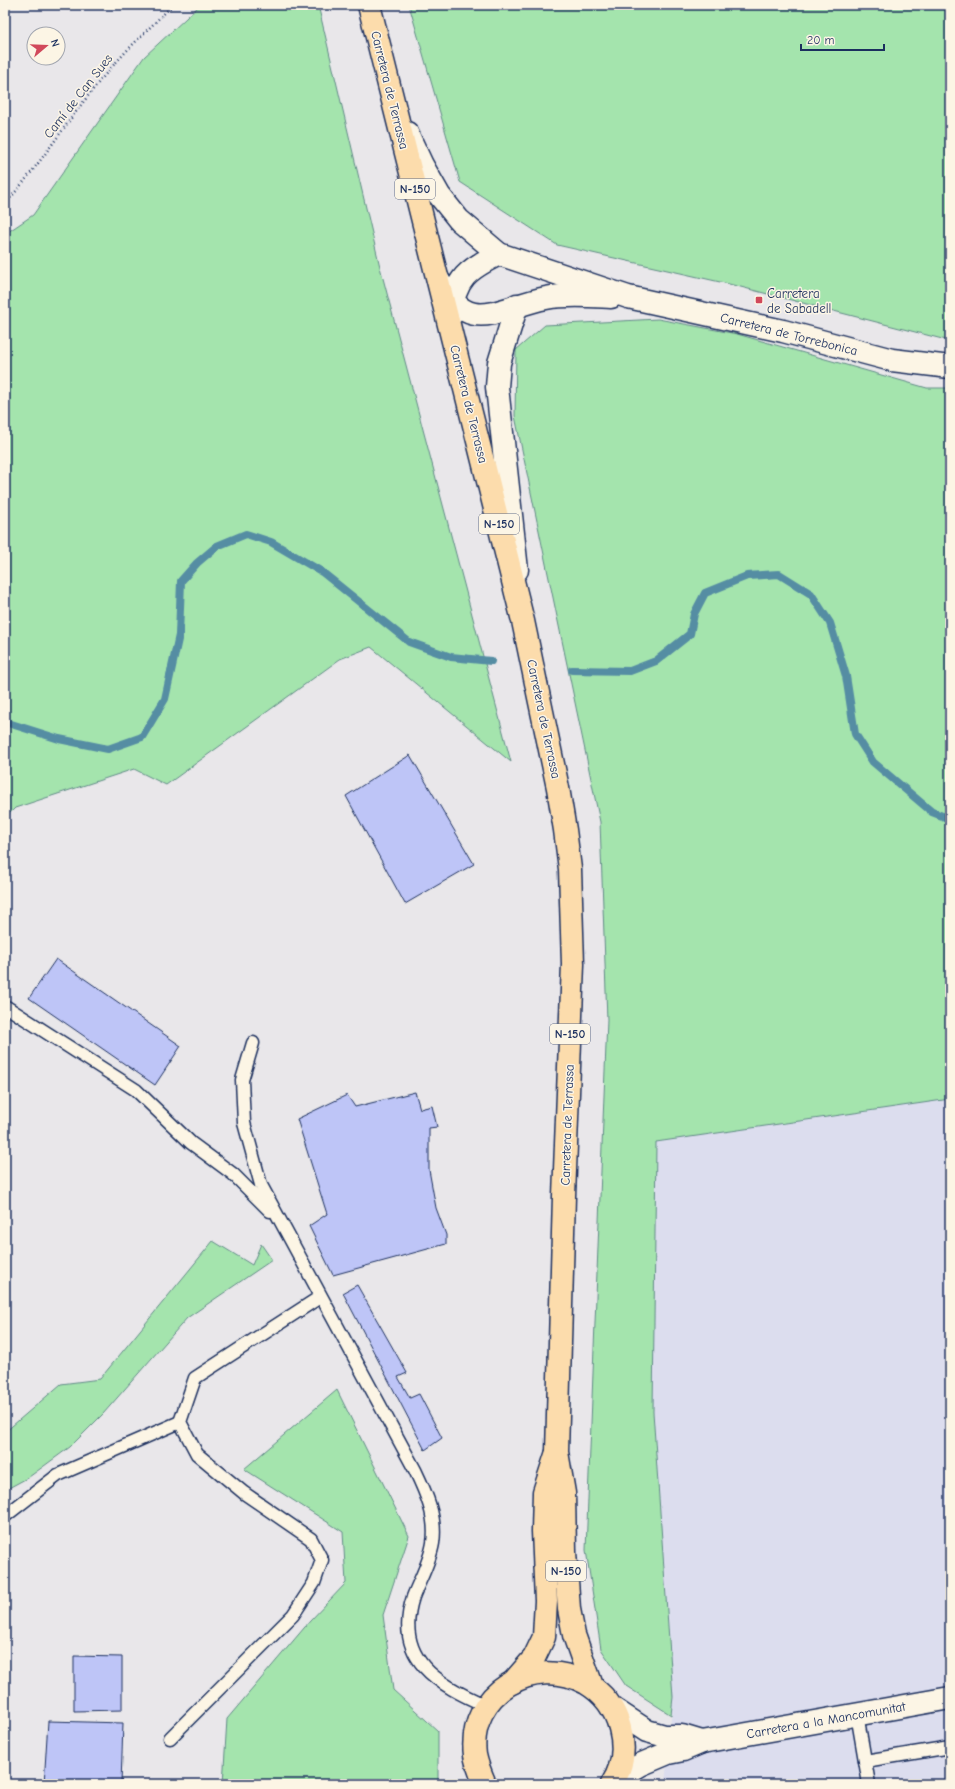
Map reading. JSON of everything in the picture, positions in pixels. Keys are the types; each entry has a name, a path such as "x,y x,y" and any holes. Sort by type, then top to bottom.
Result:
{"main road":[{"name":"Carretera de Terrassa","path":"369,5 392,102 451,330 523,621 558,788 570,869 573,964 564,1196 557,1452 564,1493 565,1552 569,1609 574,1635 592,1686"},
{"name":"Carretera de Terrassa","path":"513,1682 534,1658 544,1637 546,1601 543,1531 544,1492 557,1452"},
{"name":"N-150","path":"485,1784 475,1755 475,1741 478,1726 487,1706 500,1690 513,1682 525,1676 551,1672 566,1674 592,1686 603,1696 612,1708 618,1721 622,1736 620,1766 614,1781"}],"street":[{"name":"Carretera de Torrebonica","path":"392,102 422,165 439,195 459,220 500,254 628,297 783,331 892,360 950,367"},
{"path":"451,330 452,302 461,280 470,270 500,254"},
{"name":"Carretera de Torrebonica","path":"437,277 452,302 473,315 485,315 517,305 548,298 628,297"},
{"path":"517,305 499,363 497,387 523,621"},
{"name":"Carretera a la Mancomunitat","path":"614,1781 642,1764 668,1753 683,1750 702,1742 950,1698"},
{"name":"Carretera a la Mancomunitat","path":"612,1708 647,1731 665,1736 682,1736 702,1742"}],"lane":[{"path":"5,1006 136,1090 191,1143 233,1174 279,1221"},
{"path":"253,1042 242,1080 244,1123 261,1185 320,1297 415,1470 428,1497 433,1521 433,1543 426,1567 409,1610 407,1630 414,1652 427,1671 468,1698 487,1706"},
{"path":"170,1738 293,1615 314,1583 322,1560 311,1539 244,1494 197,1454 180,1422 195,1378 320,1297"},
{"path":"5,1516 58,1475 180,1422"},
{"path":"857,1714 869,1784"},
{"path":"865,1762 950,1747"}],"path":[{"name":"Camí de Can Sues","path":"5,204 27,179 95,87 125,53 172,5"}],"shaded area":[{"path":"950,1099 950,1784 665,1784 673,1697 653,1412 656,1142"}],"green space":[{"path":"200,5 318,5 380,267 511,762 371,647 340,659 166,785 134,769 15,808 5,818 5,234 33,215 144,57"},
{"path":"409,5 950,5 950,341 729,284 557,245 460,182"},
{"path":"658,319 737,334 927,388 950,388 950,1099 656,1142 653,1412 673,1697 671,1715 626,1686 601,1649 586,1550 607,1020 600,822 515,416 516,350 545,325"},
{"path":"213,1241 252,1265 261,1244 272,1260 187,1318 103,1414 70,1447 29,1477 5,1490 5,1432 61,1384 100,1379"},
{"path":"337,1390 409,1536 383,1615 393,1690 438,1731 438,1783 223,1784 227,1719 310,1621 346,1583 343,1532 244,1469"}],"building":[{"path":"410,755 474,864 405,904 346,796"},
{"path":"56,959 181,1046 155,1085 29,998"},
{"path":"415,1092 420,1109 432,1106 437,1127 429,1128 429,1170 436,1208 446,1235 446,1244 333,1275 309,1226 327,1214 297,1119 347,1095 355,1107"},
{"path":"357,1285 407,1373 398,1377 410,1398 419,1394 442,1438 425,1450 343,1293"},
{"path":"74,1656 122,1657 122,1710 74,1711"},
{"path":"48,1721 123,1723 121,1784 44,1784"}],"waterway":[{"path":"5,722 59,739 108,749 142,737 165,699 179,635 181,581 197,563 217,546 246,534 271,542 322,572 409,642 451,657 491,661"},
{"path":"572,670 630,671 656,661 690,634 694,614 705,593 747,576 779,574 811,594 830,623 846,676 855,734 873,762 932,812 950,819"}],"place":[{"name":"Carretera de Sabadell","path":"759,300"}]}
